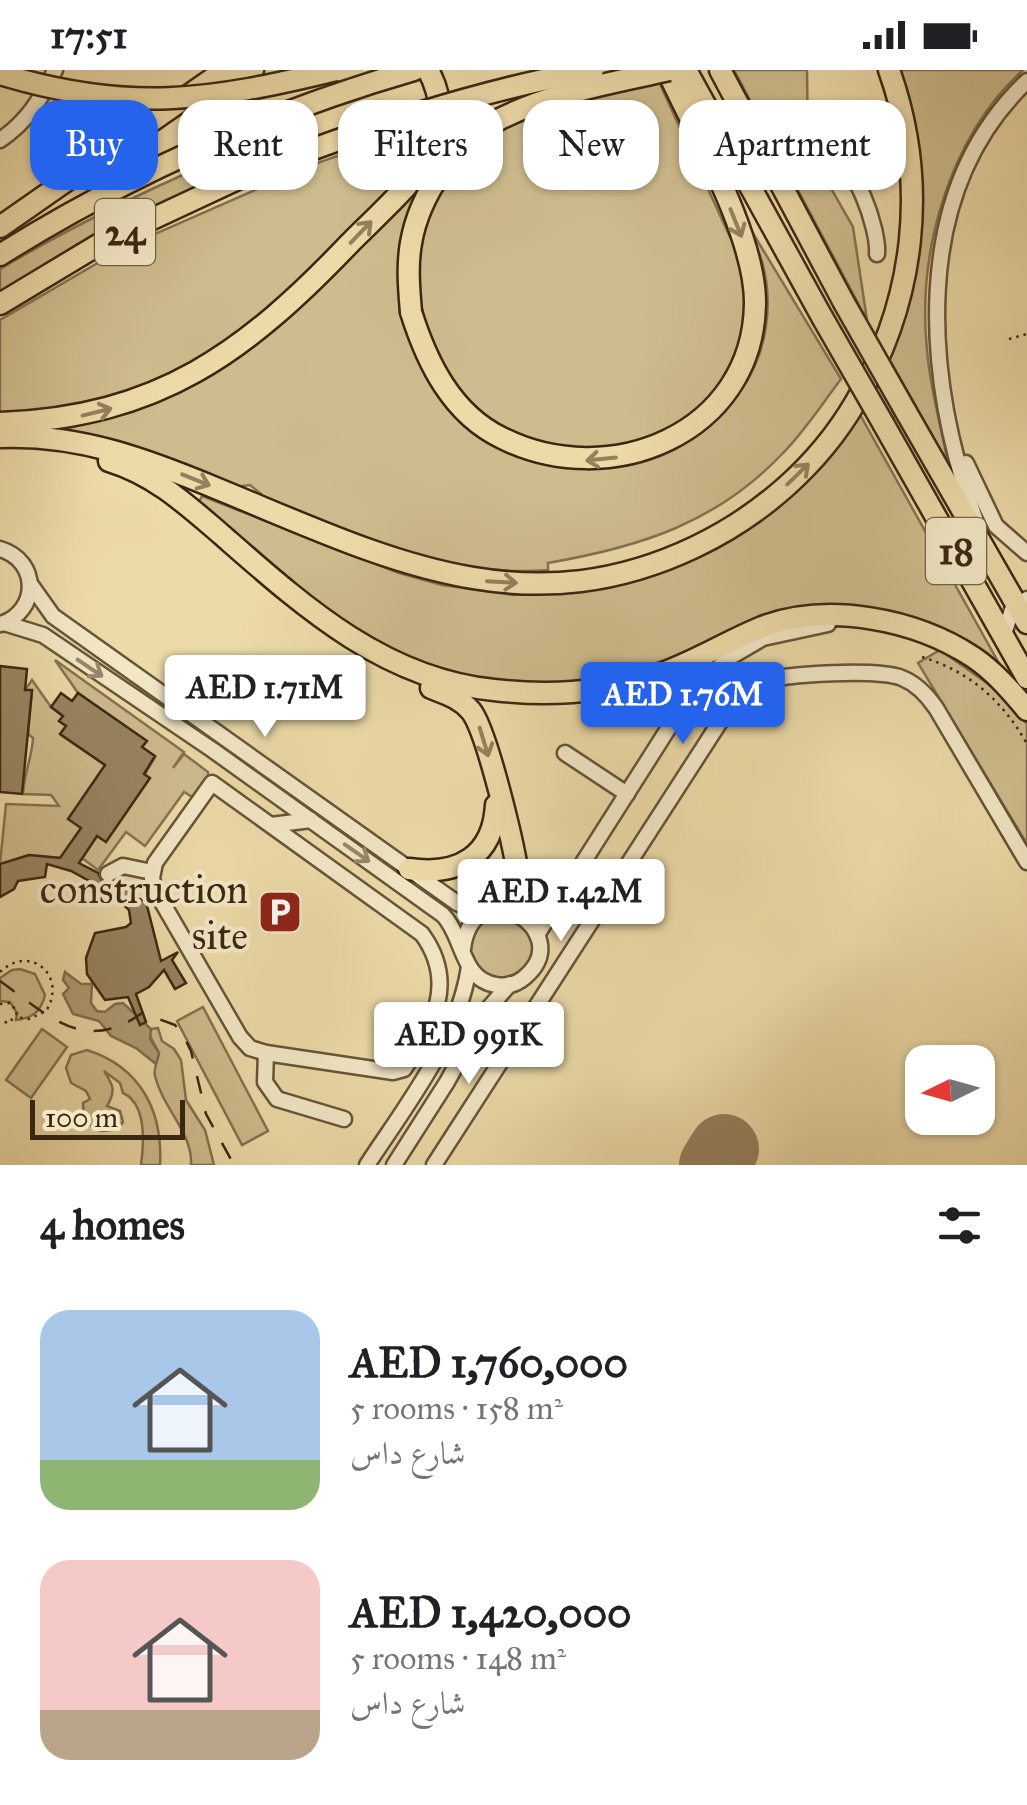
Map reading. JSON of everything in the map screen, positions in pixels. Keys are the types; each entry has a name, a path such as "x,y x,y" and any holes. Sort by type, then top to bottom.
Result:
{"highway":[{"path":"158,117 225,70"},
{"path":"158,131 253,70"},
{"path":"0,74 108,99 156,101 210,97 336,70"},
{"name":"24","path":"0,255 84,205 230,136 332,96 414,70"},
{"path":"0,423 73,417 136,400 204,368 258,331 320,275 425,164 440,120 437,90 428,70"},
{"name":"24","path":"0,304 103,242 255,171 378,124 453,101 594,70"},
{"path":"668,70 732,212 753,269 752,334 742,364 714,406 661,446 622,457 585,461 540,453 500,438 462,408 438,378 422,346 412,312 408,270 411,240 425,202 447,165 494,122 526,106 668,70"},
{"name":"18","path":"686,70 1027,678"},
{"name":"18","path":"720,70 735,100"},
{"path":"0,438 50,437 119,451 367,549 457,577 512,583 563,582 643,567 675,556 744,519 797,476 846,418 883,353 907,271 913,206 907,136 890,70"},
{"path":"0,228 55,190"},
{"name":"18","path":"782,190 1022,613"},
{"path":"0,438 68,448 118,464 164,485 320,618 393,662 452,684 522,692 592,690 652,677 762,628 819,616 878,620 923,632 973,657 1008,686 1027,710"},
{"path":"921,487 952,521 1000,606 1022,613"},
{"path":"275,581 302,614 348,647 466,706 482,732 518,875 513,896 493,911"},
{"path":"404,876 448,868 478,854 494,826 497,788"}],"street":[{"path":"0,140 34,110 55,70"},
{"path":"992,562 962,479 944,396 937,311 948,215 960,177 999,110 1027,80"},
{"path":"857,190 874,222 877,254"},
{"path":"944,396 981,499 1005,536 1027,553"},
{"path":"0,549 24,564 31,585 53,616 404,876 448,920 469,967 494,985 510,984"},
{"path":"2,624 27,605 31,585"},
{"path":"1003,637 1022,613"},
{"path":"537,935 675,718 704,680 727,659 762,638 822,624 878,620"},
{"path":"2,624 42,635 311,820 404,876 457,903 526,918 537,935 536,964 528,974 510,984 486,1011 394,1165"},
{"path":"434,1165 727,711 753,686 777,678 881,672 917,686 936,708 1027,862"},
{"path":"214,751 212,783 152,872 155,890 240,1037 250,1048 266,1052 397,1072 428,1069"},
{"path":"566,754 627,794"},
{"path":"212,783 422,934 437,957 442,978 438,1005 406,1066 397,1072"},
{"path":"270,825 311,820"},
{"path":"298,844 301,832 311,820"},
{"path":"108,874 123,866 152,872"},
{"path":"355,886 404,876"},
{"path":"382,905 386,891 404,876"},
{"path":"463,949 470,925 493,911"},
{"path":"367,1165 428,1069 464,1002 469,967"},
{"path":"266,1052 264,1082 277,1099 344,1119"},
{"path":"413,1054 428,1069"}],"path":[{"path":"1009,339 1027,334"},
{"path":"922,656 969,677 1011,717 1027,744"},
{"path":"0,972 12,963 30,962 46,971 54,994 46,1012 9,1023 0,1021"},
{"path":"0,1004 14,1006 16,1018"}],"shaded area":[{"path":"734,70 807,70 807,100 750,100"},
{"path":"894,70 1023,70 975,128 957,162 933,236 927,274 927,350 948,463 887,355 913,265 906,190 906,100 897,100"},
{"path":"659,82 679,126 679,190 708,190 734,239 744,271 747,306 730,364 715,390 688,418 670,429 627,444 560,448 504,429 460,391 431,340 418,283 424,225 442,190 503,190 503,128 523,118 523,190 659,190 659,100 576,100"},
{"path":"338,156 338,190 390,190 290,294 188,369 114,401 0,416 0,320 125,247 255,190 318,190 318,163"},
{"path":"178,177 178,190 222,190 0,301 0,269 119,204 158,190 158,186"},
{"path":"413,190 424,190 408,306 409,336 424,372 455,403 554,456 584,467 616,467 647,461 676,449 726,410 745,384 759,356 768,303 762,260 751,230 841,379 791,445 731,497 704,514 645,540 548,563 548,570 472,567 399,550 258,496 261,494 250,485 235,487 119,441 61,430 111,417 191,385 257,343 316,290"},
{"path":"798,190 832,190 853,227 867,320"},
{"path":"858,411 1001,667 932,625 897,613 864,608 743,625 667,660 606,678 543,684 472,677 401,656 338,622 198,504 202,496 399,573 442,585 513,595 585,591 631,580 699,554"},
{"path":"940,650 1004,695 1027,724 1027,844 918,663"},
{"path":"55,660 184,752 173,768 184,754 208,772 208,779 194,798 184,792 145,846 126,832 98,870 82,858 97,836 106,841 155,757 142,747 146,742 78,693"},
{"path":"32,680 51,707 63,716 59,721 66,726 61,735 105,765 81,828 63,858 29,855 0,864 6,804 59,806 51,795 23,794 33,738 28,734 32,691 25,690"},
{"path":"501,916 523,926 533,948 523,970 501,980 479,970 469,948 479,926"},
{"path":"20,969 35,974 45,995 35,1013 16,1020 17,1013 10,1002 0,1001 0,978"},
{"path":"65,972 81,984 92,984 91,1003 97,1011 105,1012 123,1003 151,1029 150,1039 159,1053 156,1064 136,1048 111,1036 99,1021 73,1014 63,994 69,988 63,980"},
{"path":"203,1007 268,1131 242,1145 177,1021"},
{"path":"158,1028 162,1041 181,1060 186,1100 205,1130 214,1165 191,1165 183,1131 159,1088 155,1073 159,1053 150,1036 151,1029"},
{"path":"42,1029 67,1047 31,1098 6,1080"},
{"path":"87,1050 121,1067 144,1093 157,1126 160,1165 141,1165 140,1115 120,1083 104,1071 112,1087 107,1106 120,1111 123,1122 119,1128 104,1131 89,1123 83,1103 90,1099 86,1091 71,1083 66,1068 71,1055"}],"building":[{"path":"0,666 27,669 25,690 32,690 22,794 0,792"},
{"path":"61,693 72,701 78,693 147,741 142,747 155,756 144,774 150,778 106,842 97,836 79,863 98,873 103,883 126,886 146,902 161,961 178,952 172,960 186,983 175,989 164,970 149,987 136,994 146,1022 140,1025 128,997 105,1000 87,974 86,958 95,933 131,923 129,910 111,893 71,871 47,864 45,877 18,881 14,889 0,897 0,864 29,855 60,858 81,828 68,819 105,765 60,734 66,726 59,721 63,716 51,707"}],"runway":[{"path":"714,1165 724,1149"}],"railway":[{"path":"0,981 67,1026 102,1030 142,1013 175,1025 191,1051 206,1114 234,1165"}],"place":[{"name":"construction site","path":"280,912"}]}
